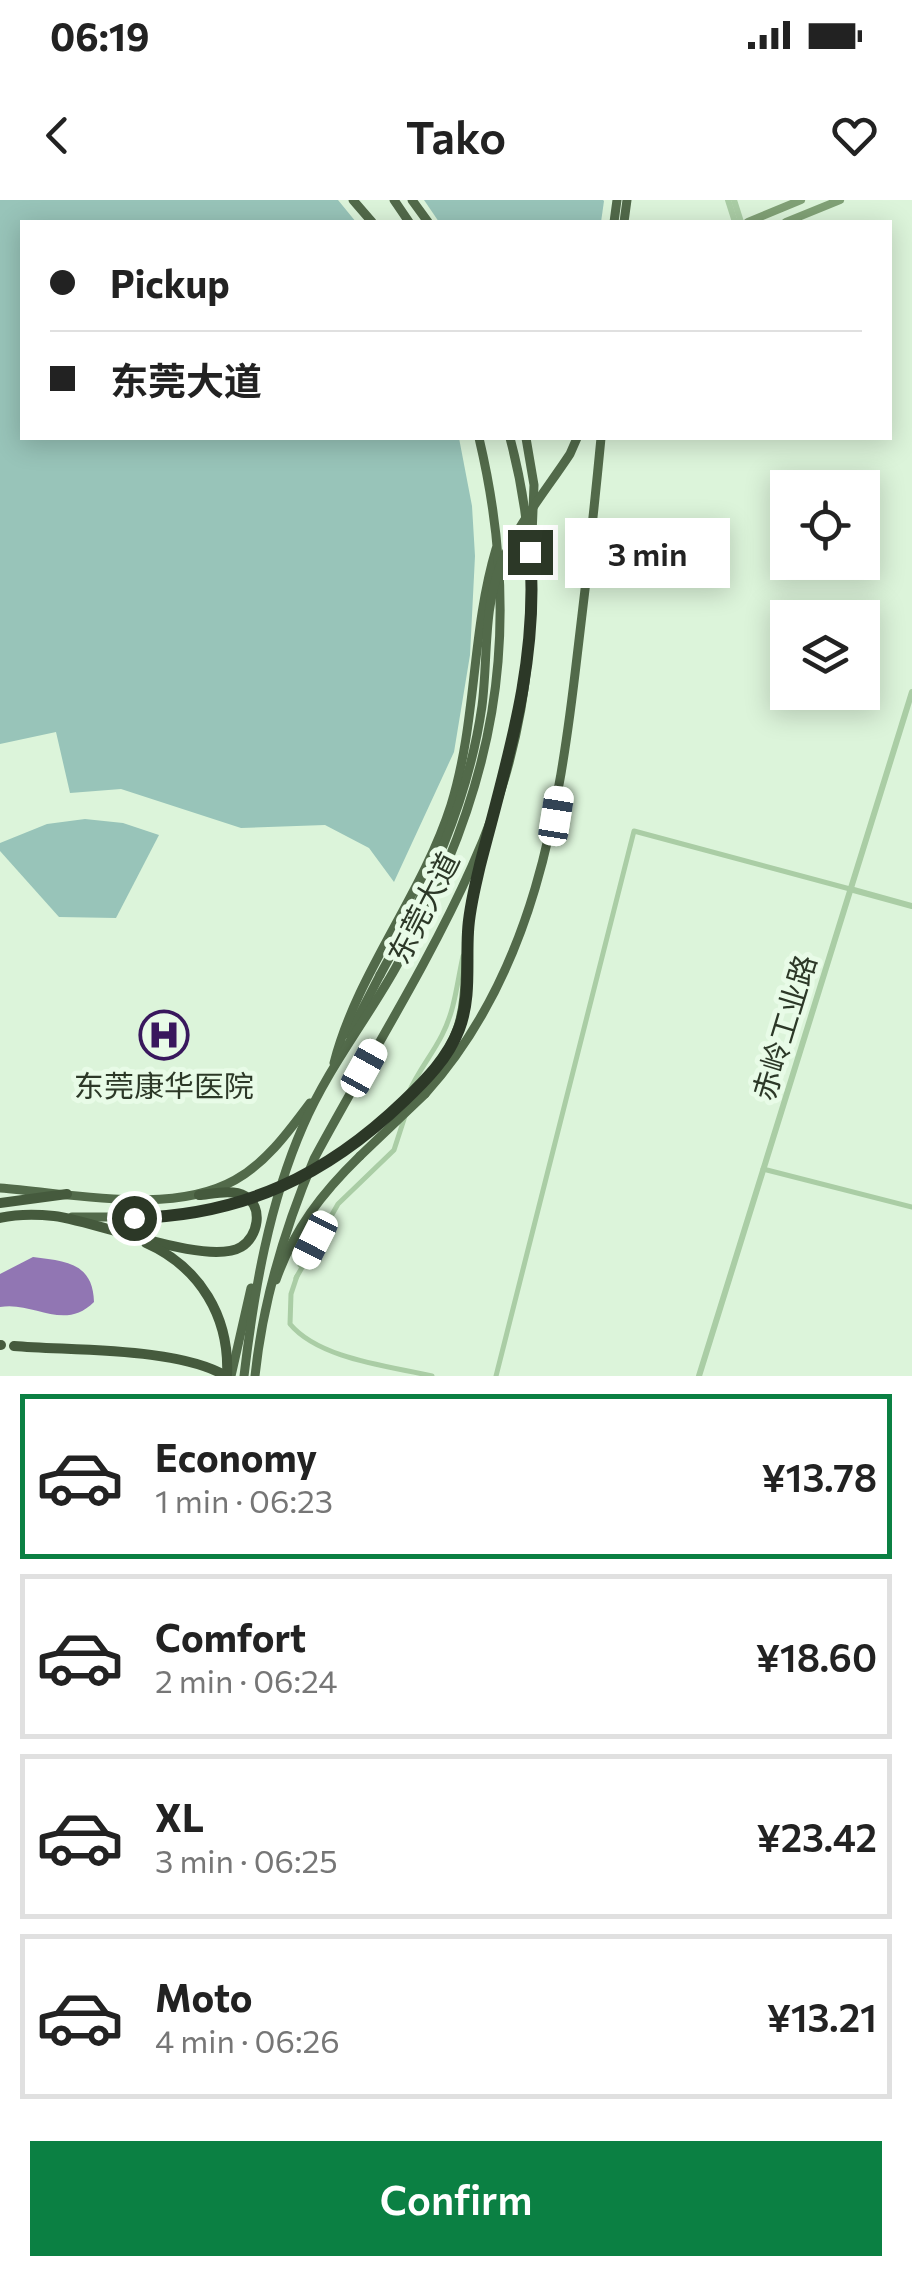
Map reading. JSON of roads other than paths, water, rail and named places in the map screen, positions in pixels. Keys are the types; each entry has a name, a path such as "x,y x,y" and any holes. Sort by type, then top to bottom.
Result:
{"highway":[{"path":"353,200 370,220"},
{"name":"东莞大道","path":"244,1376 251,1314 270,1228 296,1142 332,1069 395,969 434,896 473,798 485,754 500,658 498,542 479,440"},
{"name":"东莞大道","path":"255,1376 264,1315 284,1232 314,1160 454,905 496,806 520,716 529,663 532,591 524,504 510,440"},
{"path":"526,440 534,486 530,552"},
{"path":"332,1069 427,888 458,807 480,718 489,613 502,560 576,440"},
{"path":"0,1218 154,1218 201,1213 271,1193 351,1147 446,1071 503,975 527,919 556,816 601,440"},
{"path":"332,1069 346,1022 415,893 451,805 470,728 484,590 498,542"},
{"path":"264,1315 286,1252 317,1201 423,1089 460,1029 472,896 496,806"},
{"path":"445,1056 476,1022"},
{"path":"199,1195 238,1179 265,1158 326,1080"},
{"path":"0,1188 151,1200 236,1193 253,1204 257,1219 256,1231 240,1248 213,1254 55,1216"},
{"path":"0,1203 67,1194"},
{"path":"228,1376 270,1228"},
{"path":"122,1232 178,1262 206,1289 220,1320 228,1376"},
{"path":"14,1346 171,1359 205,1366 228,1376"}],"main road":[{"path":"747,220 802,200"},
{"path":"791,220 840,200"}],"street":[{"name":"赤岭工业路","path":"699,1376 912,692"},
{"path":"496,1376 634,831 912,906"},
{"path":"296,1278 338,1204 394,1150 404,1126 409,1091 441,1038 454,1004 468,929"},
{"path":"763,1169 912,1207"},
{"path":"317,1201 304,1235 291,1294 290,1324 300,1337 328,1351 432,1376"}],"place":[{"name":"东莞康华医院","path":"164,1035"}]}
